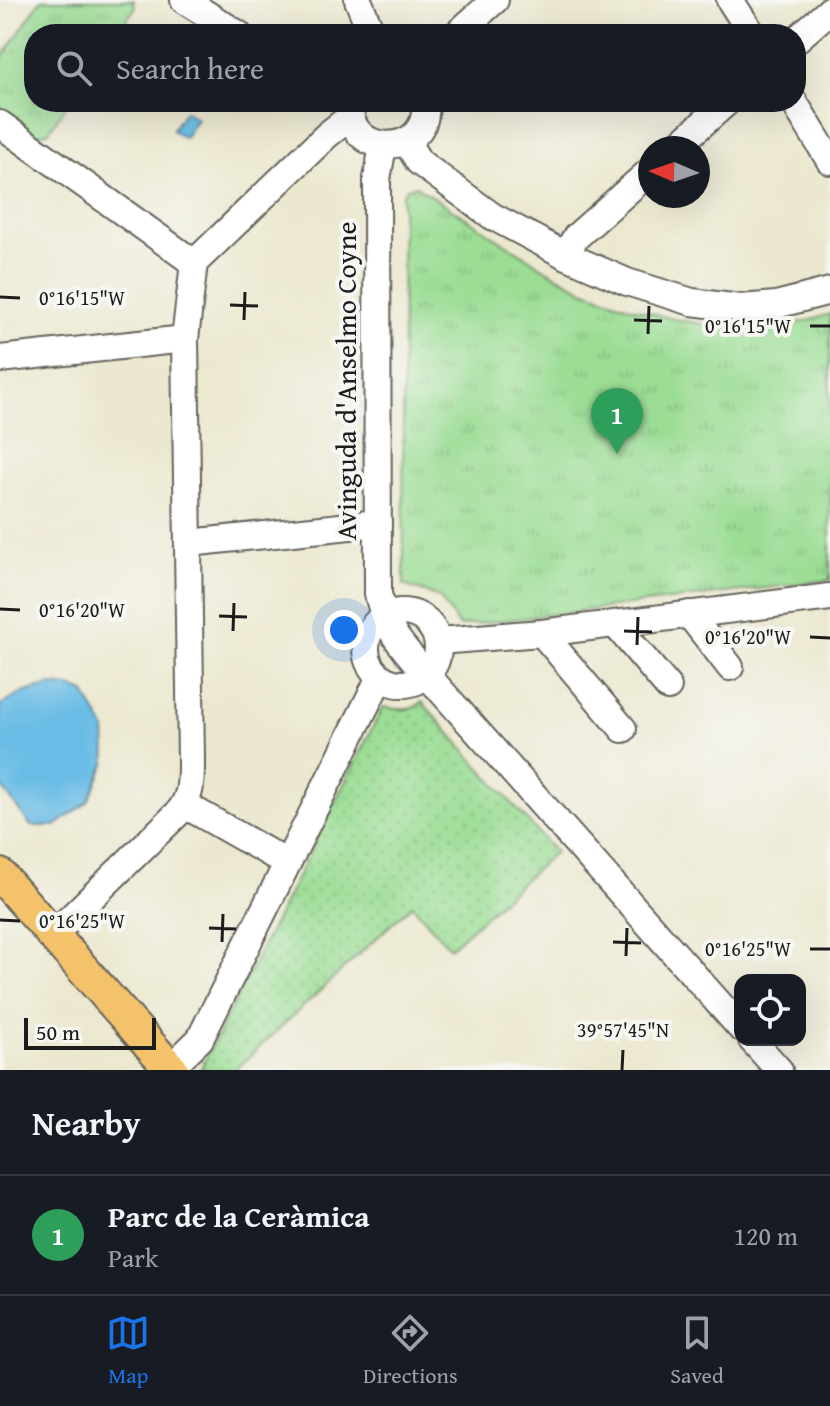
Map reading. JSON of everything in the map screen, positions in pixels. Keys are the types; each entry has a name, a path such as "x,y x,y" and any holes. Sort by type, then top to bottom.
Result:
{"main road":[{"path":"0,875 171,1069"}],"street":[{"path":"184,0 222,24"},
{"path":"358,0 368,24"},
{"path":"468,24 495,0"},
{"path":"730,0 746,24"},
{"path":"806,31 830,10"},
{"path":"53,935 185,805 190,789 185,339 194,263 348,112"},
{"path":"351,112 355,128 362,136 372,143 395,144 416,133 425,112"},
{"path":"689,136 716,112"},
{"path":"800,112 830,161"},
{"path":"0,124 194,263"},
{"path":"395,144 492,216 565,255 627,282 692,302 740,308 776,305 830,291"},
{"name":"Avinguda d'Anselmo Coyne","path":"395,144 377,179 378,594 383,616 392,633 427,675 734,1020"},
{"path":"565,255 576,237 638,182"},
{"path":"0,359 185,339"},
{"path":"189,543 378,523"},
{"path":"438,641 542,633 830,597"},
{"path":"406,611 427,621 438,641 437,660 427,675 412,683 395,684 380,677 368,663 365,646 370,628 383,616 406,611"},
{"path":"689,614 730,667"},
{"path":"615,624 668,687"},
{"path":"542,633 623,729"},
{"path":"171,1069 200,1039 380,677"},
{"path":"185,805 287,863"},
{"path":"757,1046 779,1070"}],"green space":[{"path":"41,0 133,0 135,8 123,24 25,24"},
{"path":"24,25 24,112 62,112 48,132 28,136 0,117 0,61"},
{"path":"416,186 548,271 586,291 633,308 673,319 732,329 804,322 830,314 830,580 459,626 439,597 404,585 402,195 407,188"},
{"path":"422,702 555,852 450,948 412,905 235,1070 200,1070 383,707 409,709"}],"water":[{"path":"184,112 197,119 184,138 172,130"},
{"path":"50,685 70,687 85,693 105,729 106,762 88,802 55,826 31,826 0,785 0,706 22,693"}],"place":[{"name":"Parc de la Ceràmica","path":"617,454"}]}
